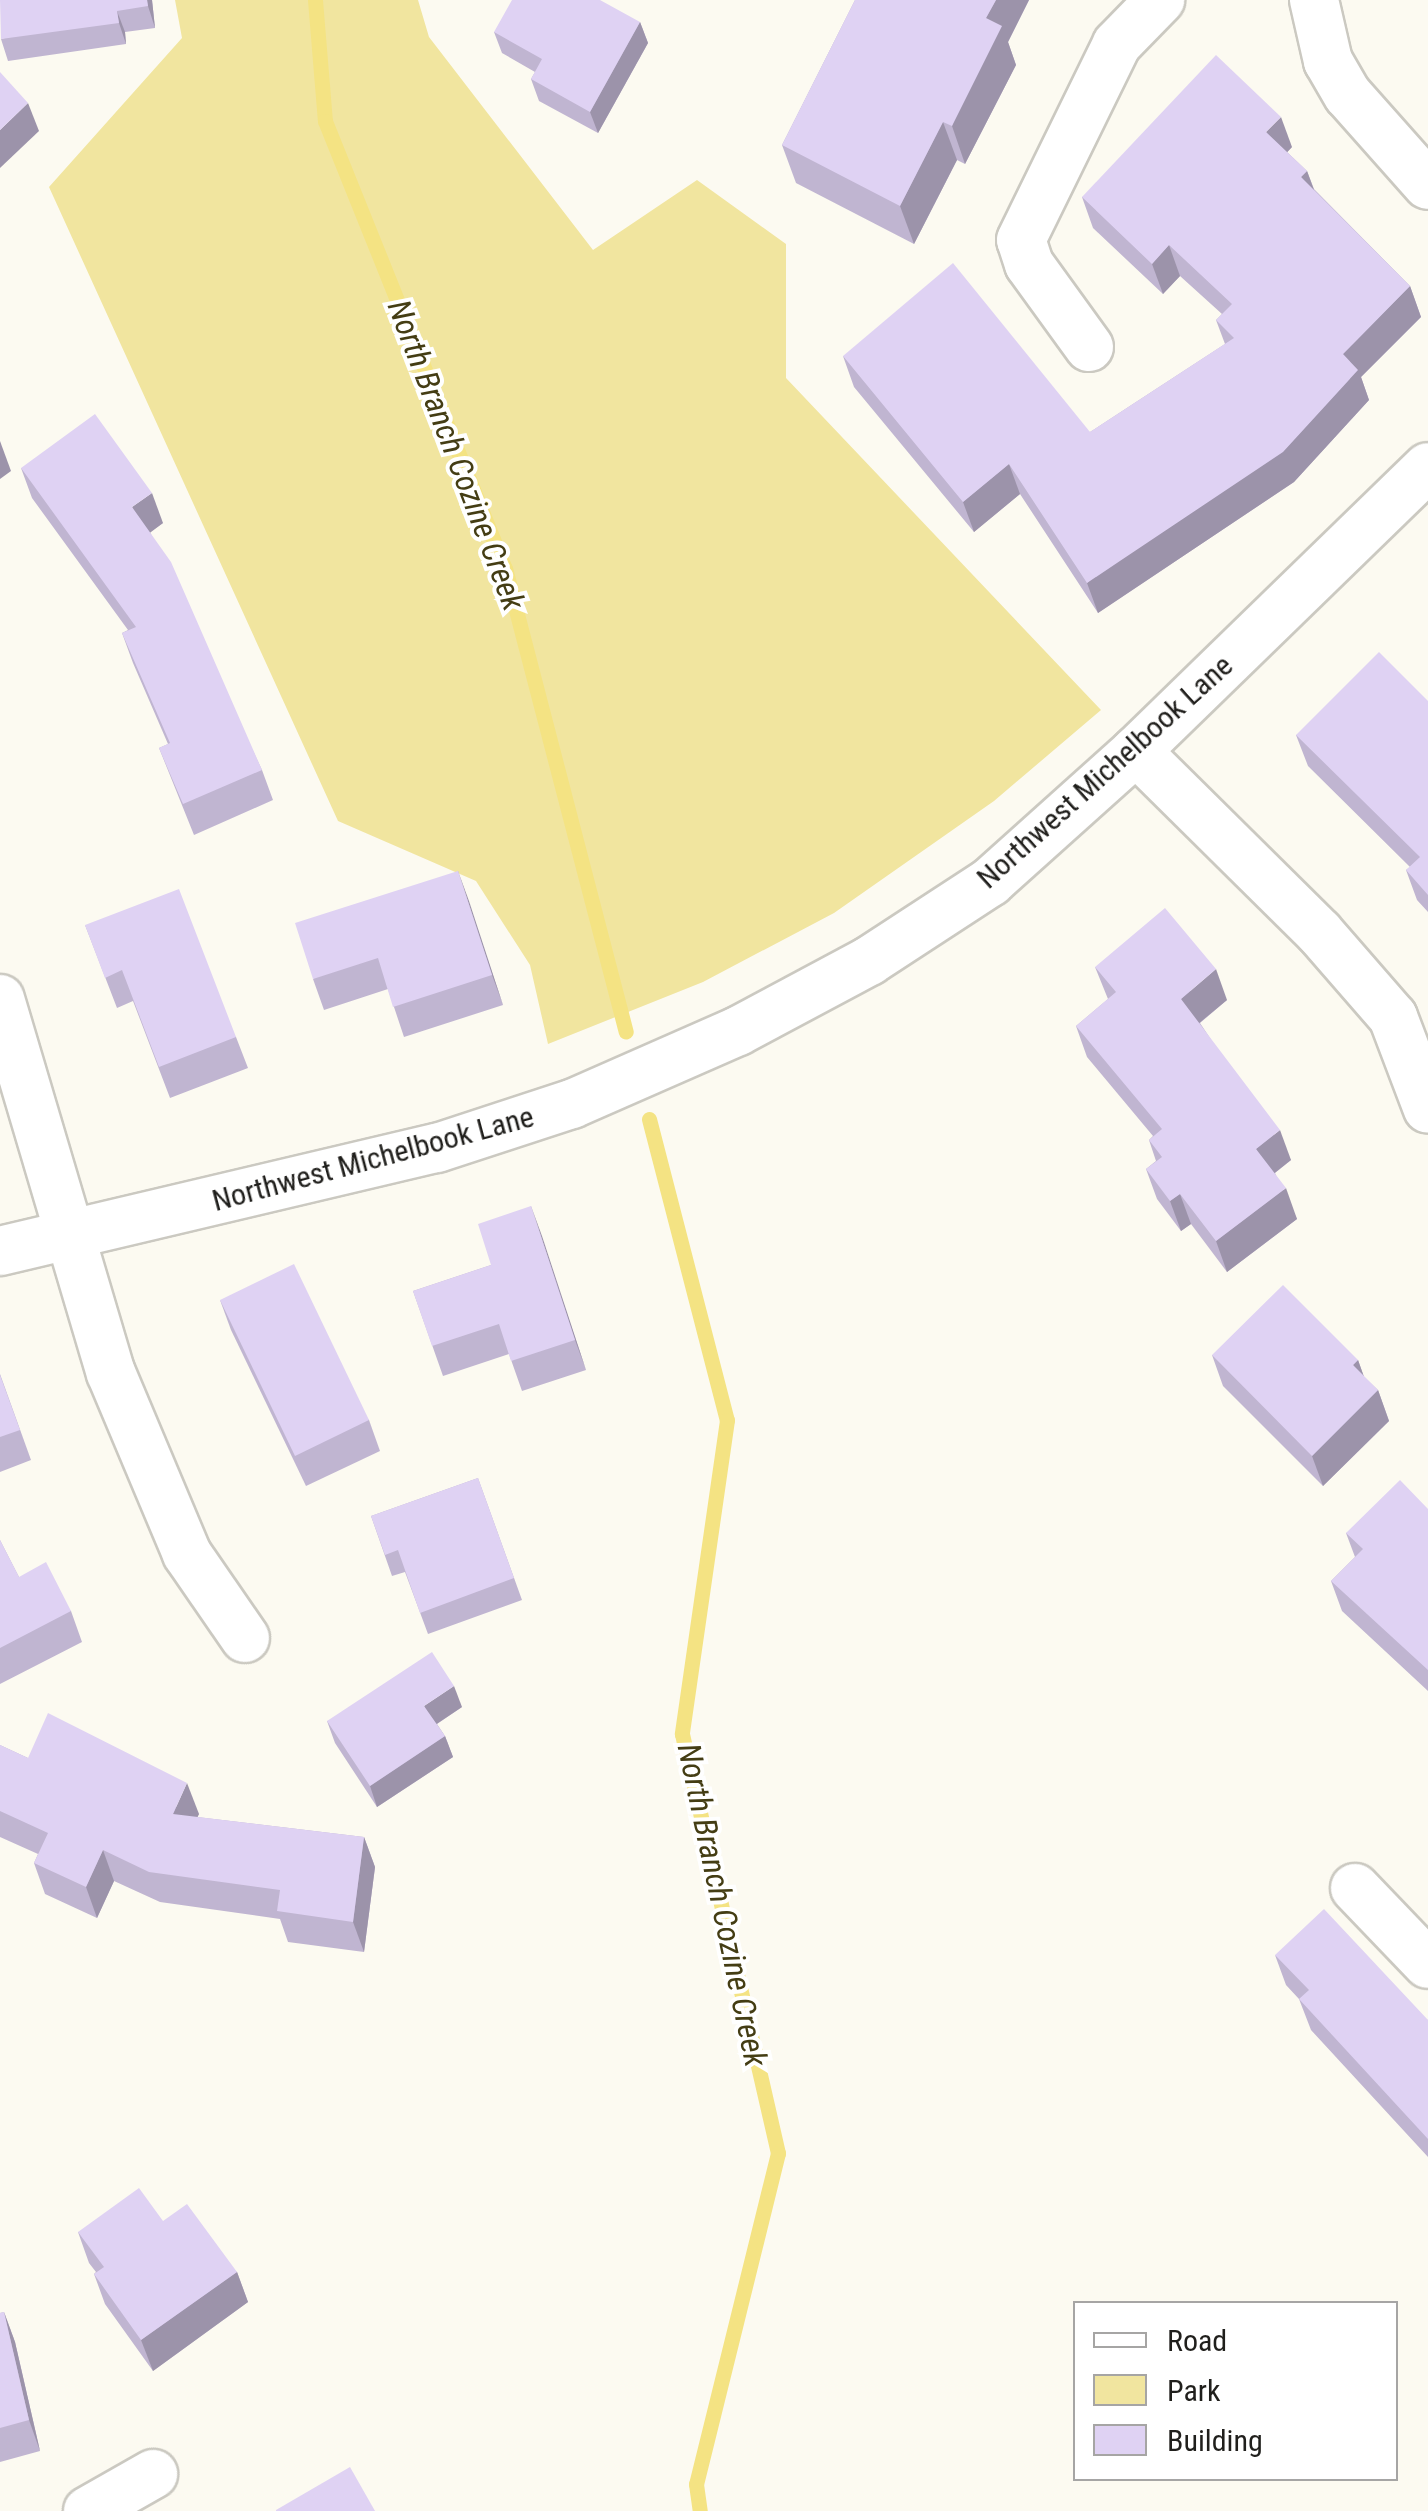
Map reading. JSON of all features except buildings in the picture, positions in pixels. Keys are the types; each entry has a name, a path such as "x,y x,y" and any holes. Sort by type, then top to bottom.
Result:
{"street":[{"path":"1090,347 1029,264 1021,240 1117,44 1160,0"},
{"path":"1314,0 1328,61 1348,95 1428,185"},
{"name":"Northwest Michelbook Lane","path":"0,1251 67,1239 438,1148 572,1104 738,1031 870,961 990,882 1136,751 1428,467"},
{"path":"1136,751 1319,932 1393,1018 1428,1109"},
{"path":"0,999 67,1239 150,1472 187,1554 245,1638"},
{"path":"1355,1888 1428,1964"},
{"path":"88,2511 153,2474"}],"green space":[{"path":"175,0 418,0 429,37 593,250 697,180 786,244 786,378 1101,710 994,801 834,913 703,982 548,1044 530,965 476,881 338,821 49,187 182,38"}],"waterway":[{"name":"North Branch Cozine Creek","path":"315,0 325,121 505,568 626,1031"},
{"name":"North Branch Cozine Creek","path":"649,1119 727,1420 682,1734 778,2153 696,2484 700,2511"}]}
